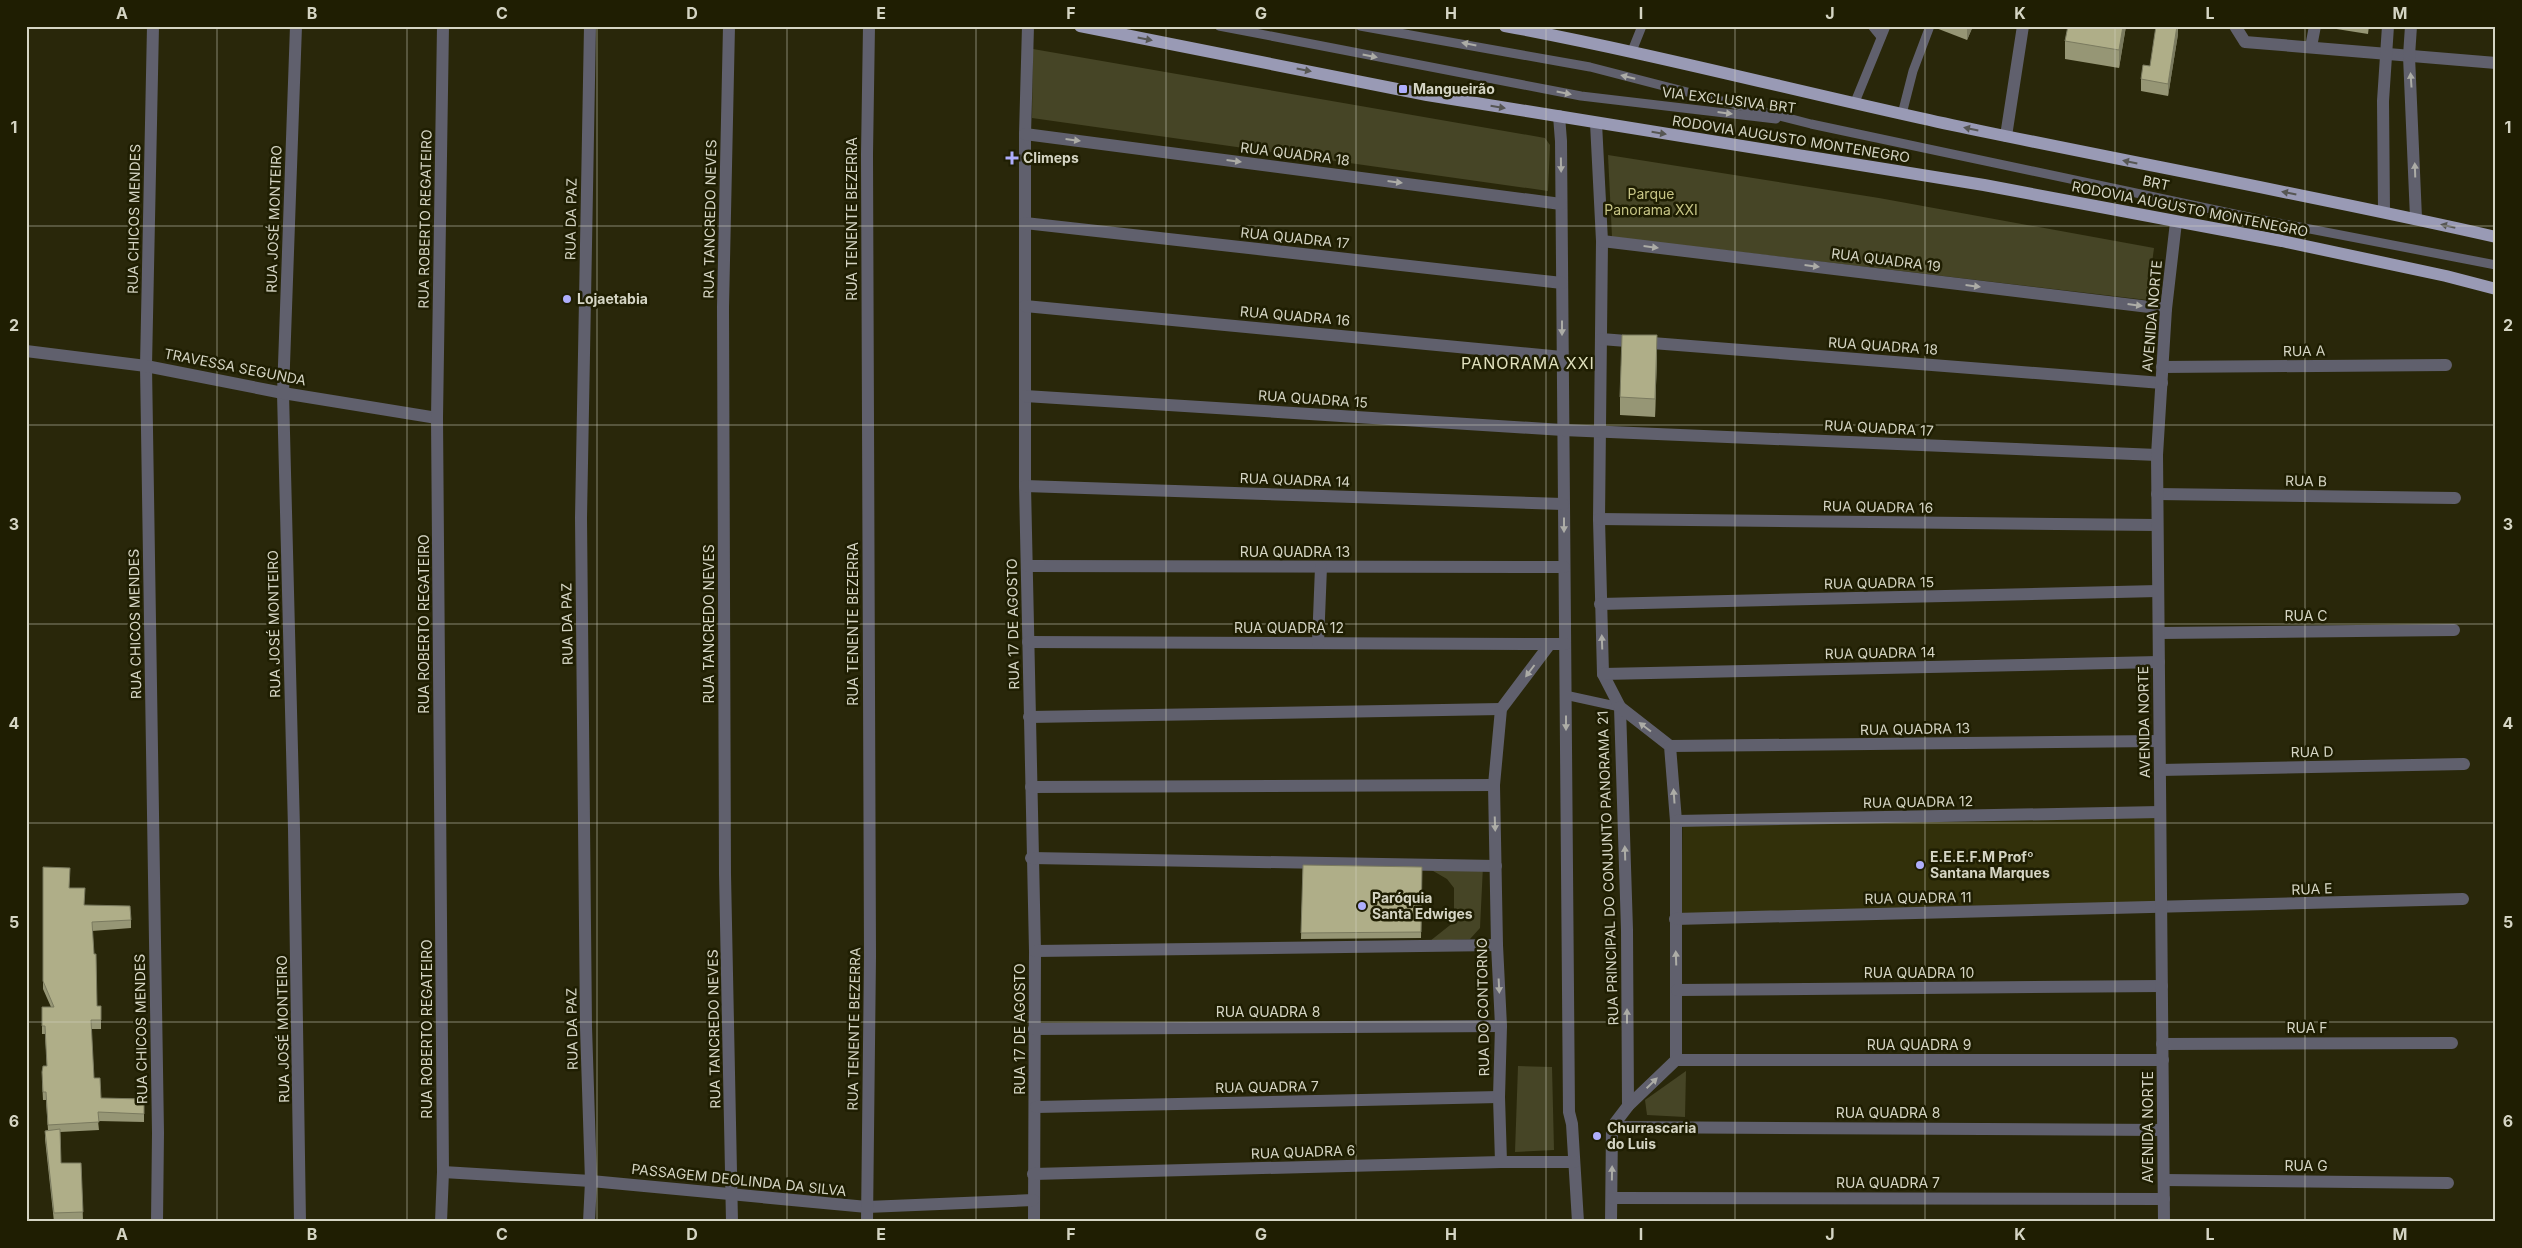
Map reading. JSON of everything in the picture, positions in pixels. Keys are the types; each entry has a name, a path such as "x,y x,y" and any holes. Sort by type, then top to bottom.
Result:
{"main road":[{"name":"RODOVIA AUGUSTO MONTENEGRO","path":"1080,26 1427,95 1984,185 2292,243 2446,276 2496,289"},
{"path":"1505,26 1632,51 1902,114 2384,211 2496,237"}],"street":[{"name":"RUA CHICOS MENDES","path":"153,26 146,366 158,1123 157,1222"},
{"name":"RUA JOSÉ MONTEIRO","path":"296,26 283,393 294,839 300,1222"},
{"name":"RUA ROBERTO REGATEIRO","path":"441,1222 443,1172 437,418 443,26"},
{"name":"RUA DA PAZ","path":"589,1222 591,1181 586,1027 581,518 590,26"},
{"name":"RUA TANCREDO NEVES","path":"729,26 723,307 725,864 732,1222"},
{"name":"RUA TENENTE BEZERRA","path":"867,1222 870,956 867,164 869,26"},
{"name":"RUA 17 DE AGOSTO","path":"1028,26 1025,134 1025,486 1031,858 1035,951 1036,1107 1033,1174 1034,1222"},
{"path":"2006,136 2023,26"},
{"path":"2235,26 2245,42 2496,63"},
{"path":"2311,47 2315,26"},
{"path":"2384,211 2383,102 2388,26"},
{"path":"2410,26 2409,56 2416,218"},
{"path":"1558,116 1562,283 1569,1112 1578,1222"},
{"name":"RUA PRINCIPAL DO CONJUNTO PANORAMA 21","path":"1596,123 1602,241 1599,430 1600,604 1603,674 1620,707 1627,930 1628,1106"},
{"name":"RUA QUADRA 18","path":"1025,134 1561,204"},
{"name":"AVENIDA NORTE","path":"2164,1222 2157,455 2166,309 2176,222"},
{"name":"RUA QUADRA 17","path":"1025,223 1562,283"},
{"name":"RUA QUADRA 19","path":"1602,241 2166,309"},
{"name":"RUA QUADRA 16","path":"1025,306 1562,356"},
{"name":"RUA QUADRA 18","path":"1601,339 2162,383"},
{"name":"TRAVESSA SEGUNDA","path":"26,352 146,366 283,393 437,418"},
{"name":"RUA A","path":"2162,368 2446,364"},
{"name":"RUA QUADRA 15","path":"1025,396 1563,430 1599,430"},
{"name":"RUA QUADRA 17","path":"1599,430 2157,455"},
{"name":"RUA QUADRA 14","path":"1025,486 1564,504"},
{"name":"RUA B","path":"2157,494 2455,498"},
{"name":"RUA QUADRA 16","path":"1599,519 2157,525"},
{"name":"RUA QUADRA 13","path":"1027,566 1564,567"},
{"path":"1318,643 1321,567"},
{"name":"RUA QUADRA 15","path":"1600,604 2158,591"},
{"name":"RUA C","path":"2159,633 2454,630"},
{"name":"RUA QUADRA 12","path":"1028,642 1550,644"},
{"path":"1029,717 1501,709 1550,644 1565,644"},
{"name":"RUA QUADRA 14","path":"1603,674 2159,662"},
{"path":"1611,1222 1612,1127 1628,1106 1676,1060 1676,821 1670,746 1620,707"},
{"name":"RUA DO CONTORNO","path":"1501,709 1494,785 1497,945 1501,1026 1499,1096 1501,1162"},
{"name":"RUA QUADRA 13","path":"1670,746 2159,741"},
{"name":"RUA D","path":"2160,770 2464,764"},
{"path":"1031,787 1494,785"},
{"name":"RUA QUADRA 12","path":"1676,821 2160,812"},
{"path":"1031,858 1496,866"},
{"name":"RUA E","path":"2161,908 2463,899"},
{"name":"RUA QUADRA 11","path":"1675,919 2161,908"},
{"path":"1035,951 1497,945"},
{"name":"RUA QUADRA 10","path":"1677,990 2162,986"},
{"name":"RUA QUADRA 8","path":"1034,1029 1501,1026"},
{"name":"RUA F","path":"2162,1044 2452,1043"},
{"name":"RUA QUADRA 9","path":"1676,1060 2162,1060"},
{"name":"RUA QUADRA 7","path":"1036,1107 1499,1096"},
{"name":"RUA QUADRA 8","path":"1612,1127 2163,1130"},
{"name":"RUA QUADRA 6","path":"1033,1174 1501,1162 1574,1162"},
{"name":"PASSAGEM DEOLINDA DA SILVA","path":"443,1172 591,1181 867,1208 1033,1200"},
{"name":"RUA G","path":"2164,1180 2448,1183"},
{"name":"RUA QUADRA 7","path":"1612,1198 2164,1199"}],"lane":[{"name":"VIA EXCLUSIVA BRT","path":"1219,26 1581,96 1811,124"},
{"name":"VIA EXCLUSIVA BRT","path":"1360,26 1590,67 1811,124"},
{"path":"1400,26 1406,34"},
{"path":"1632,51 1642,26"},
{"path":"1872,26 1881,38"},
{"path":"1855,102 1886,26"},
{"path":"1902,114 1913,71 1930,26"},
{"name":"BRT","path":"1811,124 2248,217 2496,264"},
{"path":"1565,695 1620,707"}],"shaded area":[{"name":"E.E.E.F.M Profº Santana Marques","path":"2156,817 2161,903 1680,914 1683,826"}],"green space":[{"path":"1033,49 1545,138 1550,145 1548,191 1032,118"},
{"name":"Parque Panorama XXI","path":"1608,155 1879,198 2154,248 2147,300 1612,237"},
{"path":"1421,864 1483,866 1480,928 1470,939 1430,941 1454,922 1454,888 1447,879"},
{"path":"1518,1066 1552,1067 1554,1150 1515,1152"},
{"path":"1686,1071 1685,1117 1647,1115 1645,1100"}],"building":[{"path":"2068,26 2123,26 2119,50 2065,41"},
{"path":"2156,26 2177,26 2168,84 2141,79 2143,65 2150,66"},
{"path":"1622,335 1657,335 1655,399 1620,397"},
{"name":"Paróquia Santa Edwiges","path":"1303,865 1422,867 1421,932 1301,933"},
{"path":"43,867 70,868 69,888 85,888 84,905 130,906 131,920 92,922 94,954 96,954 97,1006 101,1006 101,1020 91,1020 94,1078 100,1078 101,1098 144,1099 144,1114 98,1112 99,1122 48,1125 46,1092 43,1092 42,1072 43,1066 47,1066 45,1026 42,1026 42,1007 54,1007 43,981"},
{"path":"60,1129 61,1163 81,1163 83,1212 54,1213 45,1131"}],"place":[{"name":"Mangueirão","path":"1403,89"},
{"name":"Climeps","path":"1012,158"},
{"name":"Lojaetabia","path":"567,299"},
{"name":"E.E.E.F.M Profº Santana Marques","path":"1920,865"},
{"name":"Paróquia Santa Edwiges","path":"1362,906"},
{"name":"Churrascaria do Luis","path":"1597,1136"}],"district":[{"name":"PANORAMA XXI","path":"1528,363"}]}
